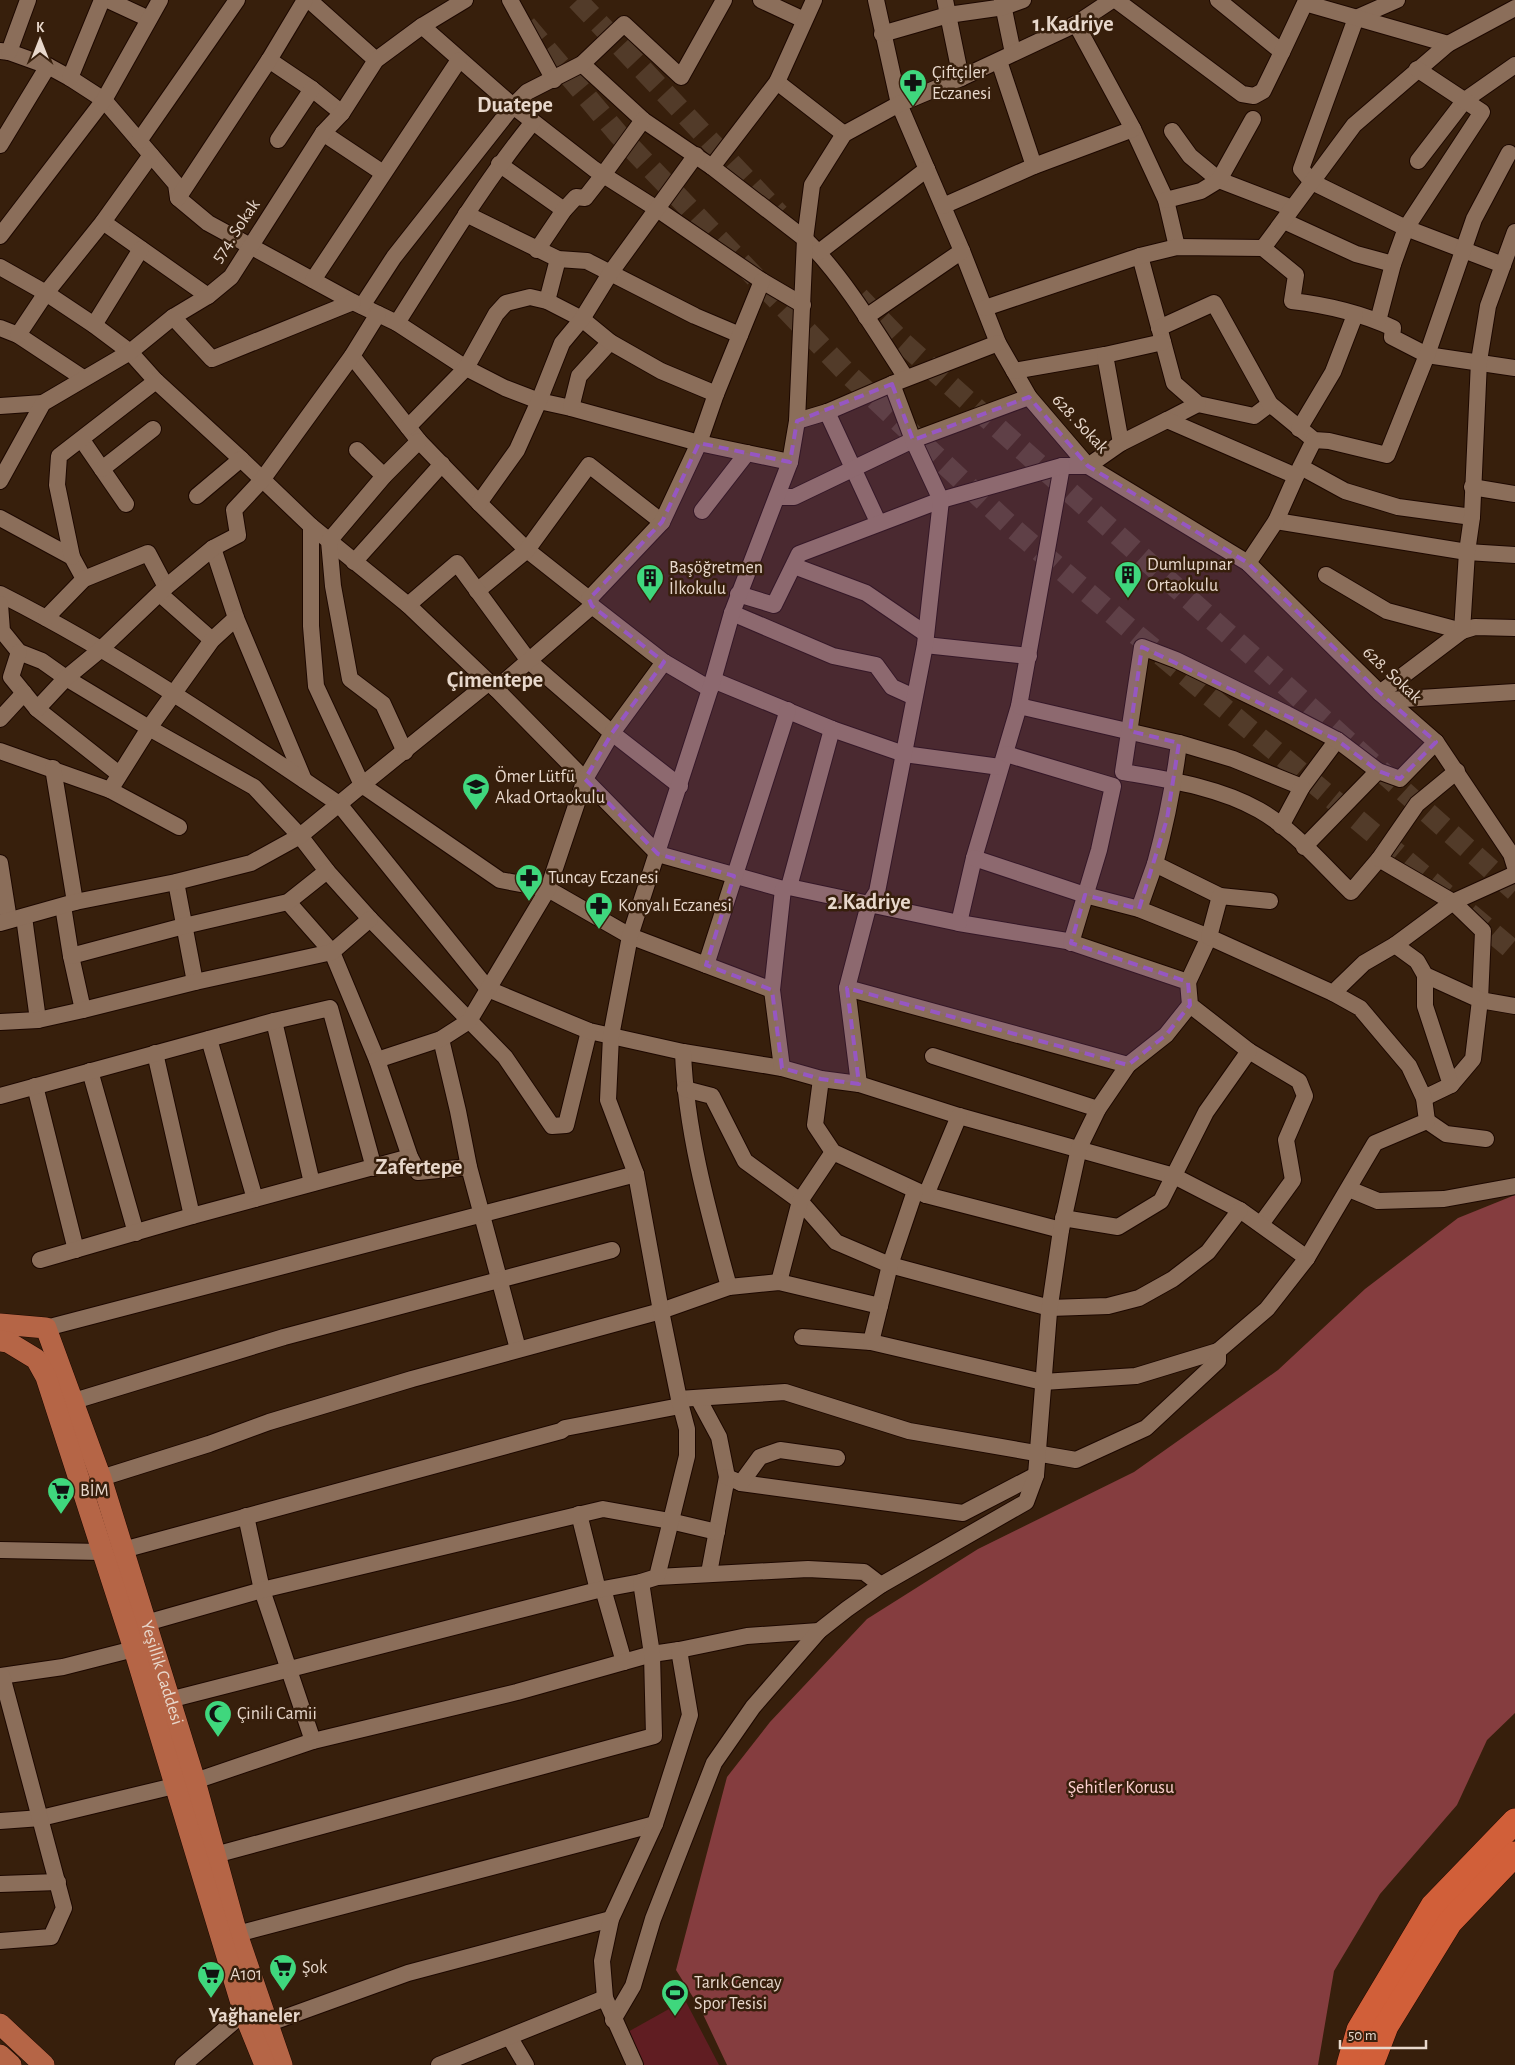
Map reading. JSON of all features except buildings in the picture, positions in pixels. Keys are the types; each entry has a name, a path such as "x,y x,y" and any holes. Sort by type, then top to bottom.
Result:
{"highway":[{"path":"1349,2065 1359,2030 1433,1906 1515,1806"},
{"path":"1433,1906 1515,1820"},
{"path":"1371,2065 1386,2026 1450,1922 1515,1854"}],"main road":[{"path":"0,1324 46,1328"},
{"name":"Yeşillik Caddesi","path":"46,1328 101,1478 169,1700 186,1783 244,2013 265,2065"},
{"name":"Yeşillik Caddesi","path":"0,1341 8,1342 36,1359 46,1377 134,1649 215,1854 238,1934 282,2065"},
{"path":"244,2013 256,2016 267,2024"},
{"path":"0,2024 44,2065"},
{"path":"0,2055 11,2065"}],"street":[{"path":"28,0 5,52 48,66 104,100 176,184 178,198 208,223 357,304 398,323 466,368 505,388 539,401 699,443 790,462"},
{"path":"70,78 102,0"},
{"path":"108,0 149,19"},
{"path":"0,236 104,100 160,0"},
{"path":"139,141 237,0"},
{"path":"178,198 269,60 305,0"},
{"path":"309,0 376,60"},
{"name":"574. Sokak","path":"0,481 43,403 130,352 173,317 208,296 230,277 323,133 342,113 376,60 422,26 465,0"},
{"path":"510,0 554,80"},
{"path":"173,317 212,359 357,304 513,106 527,92 554,80 582,64 624,24 681,77 724,0"},
{"path":"761,0 804,20"},
{"path":"712,167 777,82 814,0"},
{"name":"628. Sokak","path":"876,0 899,104 962,251 998,343 1028,398 1088,466 1248,563 1384,696 1436,742 1514,858"},
{"path":"882,34 947,8 1003,4 1023,0"},
{"path":"657,1577 687,1456 687,1430 679,1403 660,1311 636,1174 608,1100 611,1036 630,936 680,786 738,594 790,462 797,420 804,304 805,239 812,186 844,134 899,104 961,78 1076,24 1112,0"},
{"path":"1116,0 1242,94 1254,96 1262,91 1306,1 1356,18 1391,26 1448,44"},
{"path":"1218,0 1282,52"},
{"path":"1397,0 1356,18 1300,168 1312,182 1406,228 1503,265"},
{"path":"1003,4 1006,57 1034,166"},
{"path":"947,8 961,78"},
{"path":"1263,248 1354,126 1448,44 1515,8"},
{"path":"1076,24 1133,129 1166,200 1177,247"},
{"path":"422,26 513,106 603,175 657,209 762,282 804,304"},
{"path":"269,60 312,89 342,113"},
{"path":"313,280 382,173 459,60"},
{"path":"582,64 643,120 712,167 819,252 866,317 899,381 913,440 941,500 925,639 878,892 870,904 847,988 858,1084"},
{"path":"1418,161 1465,100 1515,65"},
{"path":"0,145 48,66"},
{"path":"1378,321 1393,264 1406,228 1482,112 1417,70"},
{"path":"777,82 844,134"},
{"path":"278,140 312,89"},
{"path":"537,250 564,210 576,197 585,198 643,120"},
{"path":"1166,200 1201,191 1218,180 1253,120"},
{"path":"398,323 499,164 533,122"},
{"path":"943,206 1034,166 1133,129"},
{"path":"1172,131 1190,156 1218,180 1288,214 1356,254 1393,264"},
{"path":"323,133 382,173"},
{"path":"1014,370 1105,355 1161,335 1214,303 1270,404 1314,440 1330,441 1387,455 1427,355 1474,218 1509,153"},
{"path":"18,334 46,293 103,222 151,155"},
{"path":"479,503 517,450 562,343 582,319 611,272 696,156"},
{"path":"499,164 564,210"},
{"path":"819,252 927,169"},
{"path":"466,214 537,250 558,258 587,261 695,316 740,336"},
{"path":"103,222 208,296"},
{"path":"1462,631 1467,552 1472,517 1479,361 1488,306 1515,232"},
{"path":"985,308 1140,256 1177,247 1263,248 1296,275 1292,301 1324,304 1378,321 1393,328 1392,337 1427,355 1479,361 1515,368"},
{"path":"94,325 141,248"},
{"path":"866,317 962,251"},
{"path":"1140,256 1174,383 1198,404 1254,416 1270,404"},
{"path":"547,301 558,258"},
{"path":"0,267 46,293 130,352 156,381 311,526 408,605 492,686 658,854 734,876 786,888 959,923 1071,943 1188,982"},
{"path":"11,920 69,904 176,882 251,863 300,836 405,752 492,686 530,661 590,603 662,522 699,443 716,394 762,282"},
{"path":"408,427 466,368 496,314 506,303 530,297 547,301 582,319 610,342 661,370 716,394"},
{"path":"37,709 66,678 100,650 163,590 213,548 238,535 234,510 262,480 352,356 378,314"},
{"path":"1300,429 1333,372 1355,315"},
{"path":"0,328 18,334 83,378"},
{"path":"571,408 579,376 610,342"},
{"path":"797,420 827,412 899,381 998,343"},
{"path":"1105,355 1121,443"},
{"path":"352,356 419,441 479,503 527,550 664,662 712,684 788,710 832,729 904,754 1003,760 1114,786"},
{"path":"84,579 72,557 57,485 59,456 156,381"},
{"path":"777,497 794,498 913,440 1028,398"},
{"path":"0,406 43,403"},
{"path":"738,594 774,605 799,554 878,522 941,500 1062,466 1088,466 1121,443 1198,404"},
{"path":"827,412 855,468 878,522"},
{"path":"1167,420 1345,491 1398,507 1472,517"},
{"path":"102,469 153,429"},
{"path":"82,440 126,504"},
{"path":"1248,563 1276,520 1314,440"},
{"path":"405,752 383,704 350,679 334,586 329,541 384,476 419,441"},
{"path":"357,450 384,476"},
{"path":"702,511 747,453"},
{"path":"197,496 241,459"},
{"path":"354,562 442,464"},
{"path":"477,591 527,550 589,465 662,522"},
{"path":"959,923 974,858 1019,706 1062,466"},
{"path":"1472,487 1515,494"},
{"path":"0,518 72,557"},
{"path":"1276,520 1467,552 1515,555"},
{"path":"311,526 311,626 316,686 362,785 500,880 548,890 630,936 772,990"},
{"path":"213,548 236,618 304,780"},
{"path":"46,618 84,579 148,553 163,590 212,640"},
{"path":"408,605 457,563 530,661 612,733 680,786"},
{"path":"794,566 866,593 925,639 1029,656"},
{"path":"1326,575 1387,611 1462,631"},
{"path":"0,594 46,618 174,693 339,804 488,989 588,1031 683,1052 782,1068 821,1079 858,1084 959,1116 1174,1176 1240,1210 1307,1258"},
{"path":"0,604 2,631 19,652 42,661 66,678 149,728 254,787 300,836 327,871 370,919 505,1057 552,1126 566,1125 588,1031"},
{"path":"732,613 833,656 876,665 892,686 914,697"},
{"path":"110,790 149,728 212,640 236,618"},
{"path":"1384,696 1462,631 1475,627 1515,628"},
{"path":"1071,943 1099,850 1114,786 1123,772 1142,647 1176,660 1337,740 1378,771 1400,779 1436,742"},
{"path":"19,652 11,677 37,709 119,774"},
{"path":"377,1060 441,1039 469,1021 548,890 585,780 612,733 664,662"},
{"path":"1384,696 1515,692"},
{"path":"0,719 24,693"},
{"path":"1019,706 1178,743 1233,759 1302,787"},
{"path":"706,965 788,710"},
{"path":"782,1068 772,990 786,888 832,729"},
{"path":"1281,826 1302,787 1337,740"},
{"path":"1139,909 1155,864 1167,819 1175,781 1178,743"},
{"path":"0,751 110,790 179,827"},
{"path":"52,768 69,904 71,956 83,1010"},
{"path":"1304,847 1378,771"},
{"path":"1123,772 1175,781 1211,790 1259,810 1281,826 1351,892 1379,859 1417,804 1457,771"},
{"path":"974,858 1085,895 1139,909 1208,937 1333,993 1360,1008 1409,1066 1424,1098 1427,1121 1446,1134 1486,1139"},
{"path":"1379,859 1453,902 1483,931 1480,1000 1473,1059 1451,1084 1424,1098"},
{"path":"0,863 11,920 38,1020"},
{"path":"1155,864 1220,896 1270,901"},
{"path":"71,956 184,926 288,902 327,871"},
{"path":"1333,993 1364,963 1395,945 1453,902 1515,874"},
{"path":"176,882 195,982"},
{"path":"613,2020 634,1986 653,1919 714,1763 753,1707 819,1631 881,1585 1026,1502 1036,1475 1050,1308 1062,1224 1079,1148 1098,1109 1128,1064 1166,1035 1190,1004 1188,982 1208,937 1220,896"},
{"path":"288,902 332,952 377,1060 410,1157 418,1172 469,1167"},
{"path":"0,1022 38,1020 195,982 332,952 370,919"},
{"path":"1395,945 1417,961 1425,974 1425,1006 1451,1084"},
{"path":"1425,974 1480,1000 1515,1006"},
{"path":"847,988 1128,1064"},
{"path":"1190,1004 1249,1051 1299,1082 1305,1096 1286,1140 1293,1180 1261,1224"},
{"path":"0,1096 274,1021 330,1008 374,1168"},
{"path":"274,1021 312,1183"},
{"path":"209,1039 255,1199"},
{"path":"441,1039 469,1167 518,1349"},
{"path":"821,1079 815,1125 832,1152 920,1193 1062,1224 1118,1226 1160,1202 1206,1112 1249,1051"},
{"path":"683,1052 685,1089 706,1203 729,1287"},
{"path":"155,1053 192,1216"},
{"path":"933,1056 1098,1109"},
{"path":"90,1071 136,1233"},
{"path":"35,1086 76,1250"},
{"path":"685,1089 712,1096 745,1161 800,1201 836,1242 890,1265 1050,1308 1108,1306 1139,1298 1173,1279 1208,1252 1240,1210"},
{"path":"870,1342 890,1265 920,1193 959,1116"},
{"path":"802,1337 870,1342 1043,1382 1136,1376 1218,1351 1267,1309 1307,1258 1375,1143 1427,1121"},
{"path":"779,1282 800,1201 832,1152"},
{"path":"40,1260 192,1216 410,1157"},
{"path":"46,1328 636,1174"},
{"path":"1349,1189 1378,1202 1444,1199 1515,1186"},
{"path":"74,1401 284,1337 612,1250"},
{"path":"101,1478 209,1444 269,1422 518,1349 660,1311 729,1287 779,1282 880,1306"},
{"path":"123,1550 552,1434 565,1428 698,1398 786,1392 909,1431 1076,1460 1146,1428 1218,1361 1218,1351"},
{"path":"698,1398 719,1436 734,1480"},
{"path":"709,1572 717,1532 734,1480 760,1457 780,1450 837,1458"},
{"path":"734,1480 963,1513 1036,1475"},
{"path":"146,1623 262,1590 603,1509 717,1532"},
{"path":"579,1514 600,1590 624,1662"},
{"path":"246,1516 262,1590 313,1742"},
{"path":"0,1550 102,1552"},
{"path":"169,1700 657,1577 709,1572 808,1568 864,1572 881,1585"},
{"path":"215,1854 654,1736 652,1654 641,1582"},
{"path":"0,1821 41,1818 186,1783 313,1742 517,1692 652,1654 747,1636 819,1631"},
{"path":"0,1941 51,1938 64,1908 1,1676 63,1667 134,1649"},
{"path":"635,2065 604,1998 602,1960 611,1919 655,1824 690,1714 679,1650"},
{"path":"238,1934 655,1824"},
{"path":"0,1884 58,1882"},
{"path":"267,2024 408,1973 611,1919"},
{"path":"439,2065 510,2038 604,1998"},
{"path":"183,2065 244,2013"},
{"path":"510,2038 526,2065"}],"highlighted area":[{"path":"892,384 913,440 1029,397 1088,466 1248,563 1380,693 1436,742 1400,779 1378,771 1337,740 1142,647 1130,731 1179,743 1167,819 1139,909 1085,895 1071,943 1188,982 1190,1005 1166,1035 1128,1065 847,988 859,1084 821,1079 782,1068 772,990 706,965 734,876 658,854 585,779 612,733 664,662 592,606 589,599 662,522 699,443 790,462 797,421"}],"shaded area":[{"name":"Tarık Gencay Spor Tesisi","path":"685,2000 719,2065 640,2065 626,2033"}],"green space":[{"name":"Şehitler Korusu","path":"1515,1195 1515,1713 1487,1740 1457,1805 1380,1894 1334,1971 1318,2065 727,2065 701,2010 676,1970 727,1777 770,1722 867,1619 978,1549 1134,1472 1278,1370 1365,1289 1458,1218"}],"tunnel":[{"path":"577,0 779,214"},
{"path":"526,25 619,135 847,373 1014,529 1131,630 1446,894"},
{"path":"859,297 901,341 1515,891"},
{"path":"1469,913 1515,952"}],"place":[{"name":"Çiftçiler Eczanesi","path":"913,107"},
{"name":"Dumlupınar Ortaokulu","path":"1128,599"},
{"name":"Başöğretmen İlkokulu","path":"650,602"},
{"name":"Ömer Lütfü Akad Ortaokulu","path":"476,811"},
{"name":"Tuncay Eczanesi","path":"529,902"},
{"name":"Konyalı Eczanesi","path":"599,930"},
{"name":"BİM","path":"61,1515"},
{"name":"Çinili Camii","path":"218,1738"},
{"name":"Şok","path":"283,1992"},
{"name":"A101","path":"211,1999"},
{"name":"Tarık Gencay Spor Tesisi","path":"675,2017"}],"district":[{"name":"1.Kadriye","path":"1073,24"},
{"name":"Duatepe","path":"515,105"},
{"name":"Çimentepe","path":"495,680"},
{"name":"2.Kadriye","path":"869,902"},
{"name":"Zafertepe","path":"419,1167"},
{"name":"Yağhaneler","path":"254,2016"}]}
